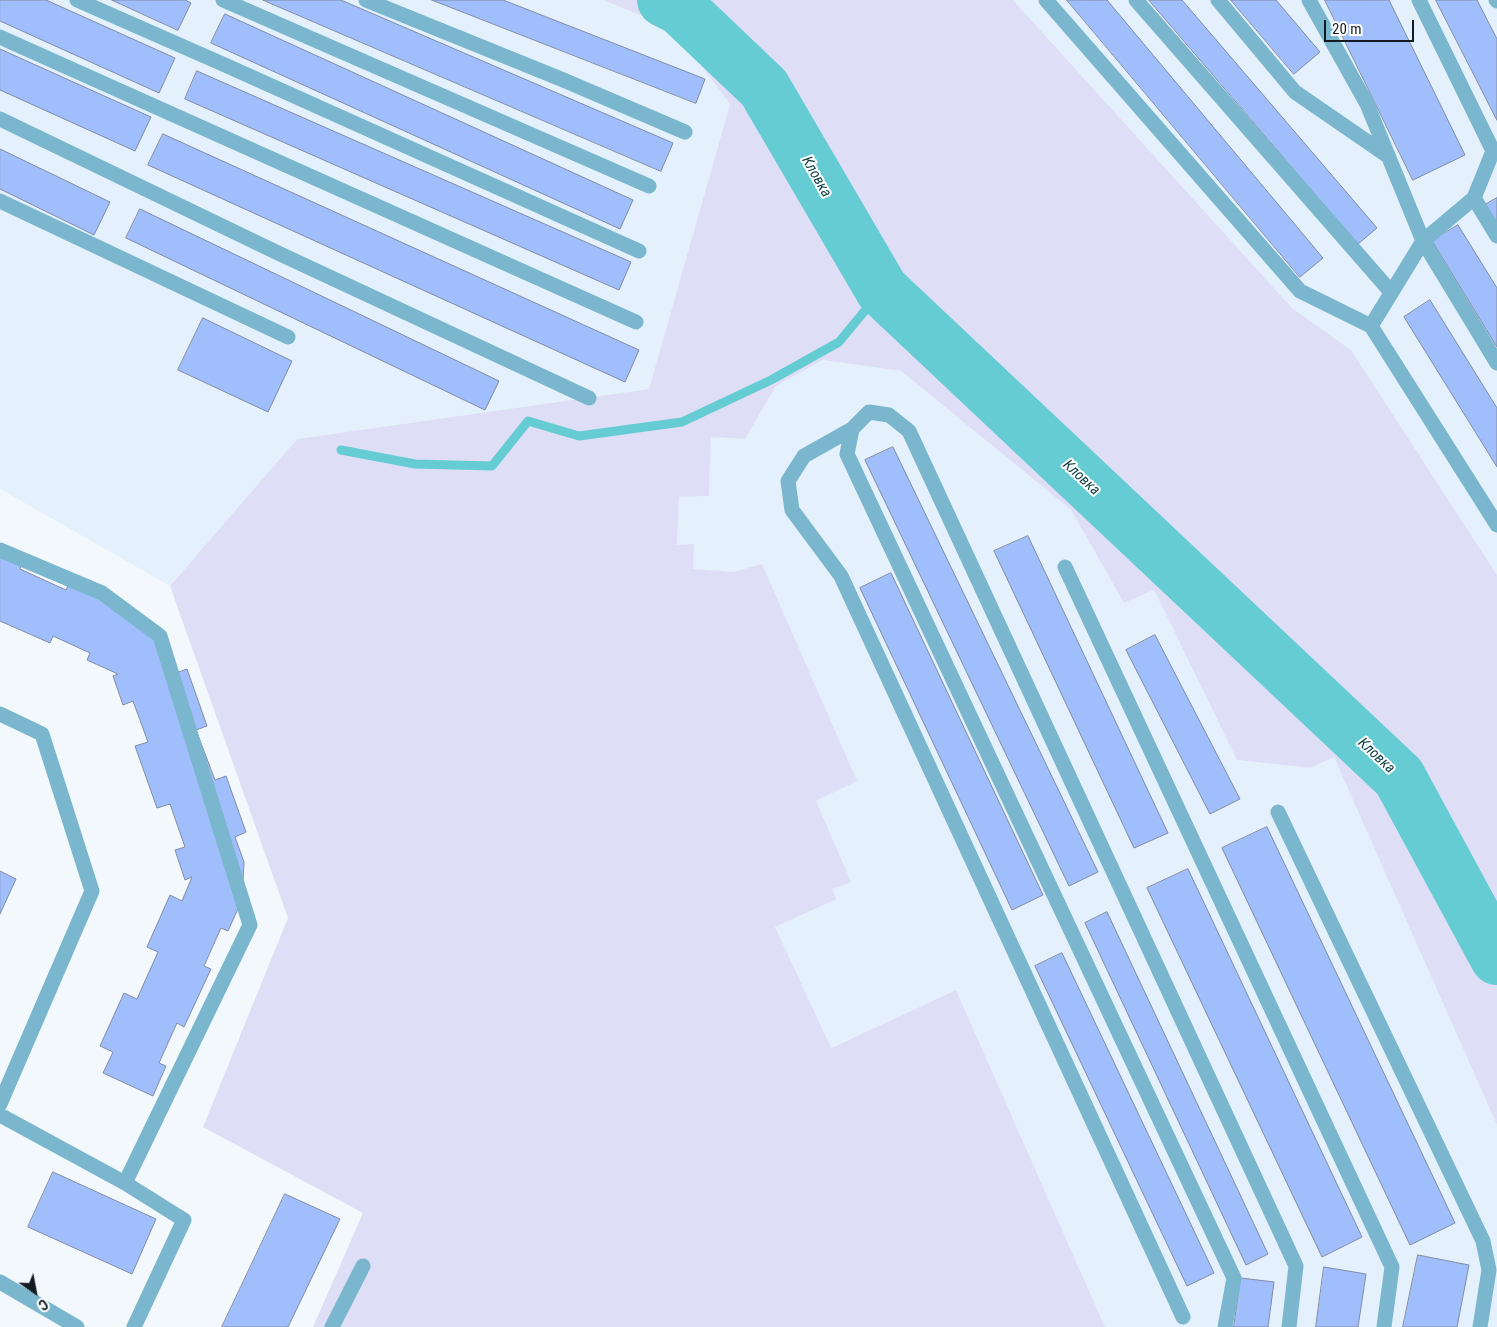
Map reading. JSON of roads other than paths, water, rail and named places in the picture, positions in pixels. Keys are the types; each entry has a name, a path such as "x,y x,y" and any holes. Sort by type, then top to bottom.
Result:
{"lane":[{"path":"78,0 639,251"},
{"path":"223,0 649,186"},
{"path":"366,0 560,78 685,132"},
{"path":"1046,0 1300,290 1371,326 1497,525"},
{"path":"1136,0 1391,292"},
{"path":"1218,0 1295,92 1388,156"},
{"path":"1309,0 1367,104 1423,241 1497,362"},
{"path":"1371,326 1423,241 1474,198 1495,152 1419,0"},
{"path":"0,37 636,322"},
{"path":"0,119 286,257 589,398"},
{"path":"1474,198 1497,236"},
{"path":"0,201 288,337"},
{"path":"1183,1317 841,576 792,510 788,481 804,456 852,429 869,412 889,415 909,431 1296,1266 1289,1327"},
{"path":"852,429 847,454 1234,1278 1224,1327"},
{"path":"0,550 102,593 160,636 250,925 125,1183"},
{"path":"1065,567 1392,1266 1384,1327"},
{"path":"0,714 42,734 92,891 0,1104"},
{"path":"1278,812 1483,1241 1489,1270 1481,1323 1497,1318"},
{"path":"0,1115 125,1183 184,1220 134,1327"},
{"path":"332,1327 363,1266"},
{"path":"0,1282 77,1327"}],"waterway":[{"name":"Кловка","path":"664,0 680,8 764,88 882,290 1399,777 1497,958"},
{"path":"341,450 415,464 492,466 528,421 579,436 682,422 771,380 839,342 882,290"}]}
